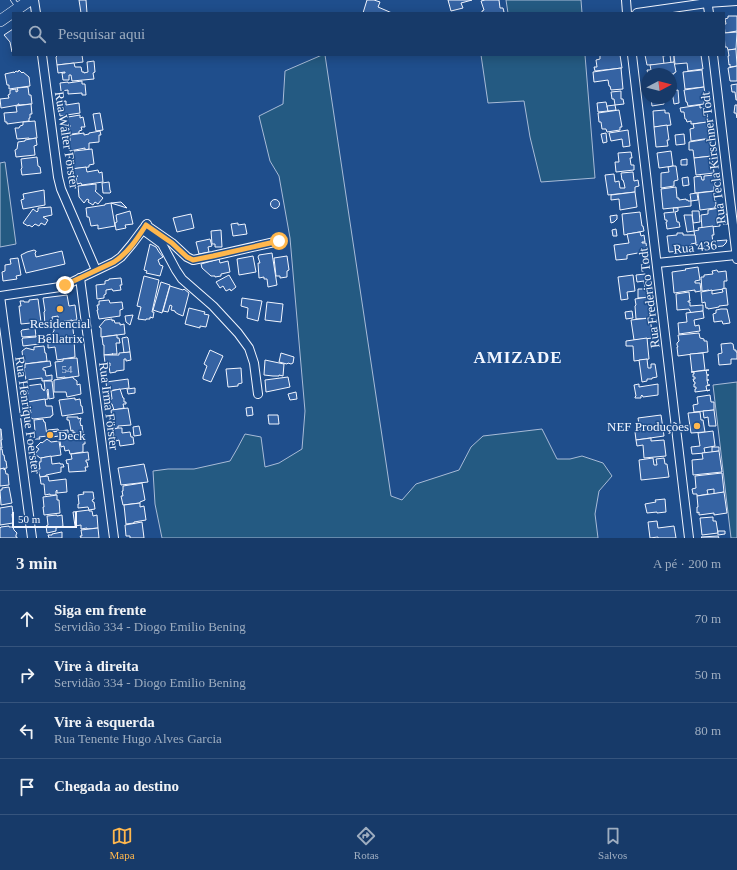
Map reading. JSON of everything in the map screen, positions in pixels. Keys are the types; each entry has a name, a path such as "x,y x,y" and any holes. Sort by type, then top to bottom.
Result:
{"main road":[{"path":"0,21 16,4 30,0"}],"street":[{"path":"34,0 36,12"},
{"path":"626,0 627,12"},
{"path":"707,1 709,12"},
{"path":"643,12 707,1 737,1"},
{"name":"Rua Walter Förster","path":"42,56 59,183 96,270"},
{"name":"Rua Frederico Todt","path":"632,56 689,538"},
{"name":"Rua Tecla Kirschner Todt","path":"713,56 737,259"},
{"path":"0,296 60,287 70,283 121,257 145,227"},
{"path":"145,227 172,243 187,257 193,260 279,241"},
{"path":"145,227 154,238 162,244 182,279 213,306 234,328 249,348 254,363 258,394"},
{"name":"Rua 436","path":"657,263 736,255"},
{"name":"Rua Irma Förster","path":"80,278 114,538"},
{"name":"Rua Henrique Foerster","path":"0,296 32,538"}],"shaded area":[{"path":"506,0 581,0 582,12 508,12"},
{"path":"320,56 325,56 391,496 402,500 416,484 459,470 471,447 483,436 542,429 557,459 570,459 582,456 603,463 612,476 599,491 595,514 598,538 162,538 155,504 153,471 168,469 194,469 230,461 245,434 261,437 265,467 279,463 302,449 305,411 290,238 279,176 270,161 259,116 283,104 285,71"},
{"path":"481,56 585,56 595,178 541,182 530,137 524,101 488,103"},
{"path":"5,162 16,244 0,247 0,163"},
{"path":"737,382 737,538 731,538 713,385"}],"building":[{"path":"79,0 86,0 87,12 81,12"},
{"path":"367,0 374,0 380,2 378,7 390,12 363,12"},
{"path":"448,0 472,0 461,3 463,8 451,11"},
{"path":"499,0 500,8 503,8 504,12 482,12 484,10 481,1"},
{"path":"728,16 737,16 737,31 725,33 725,19 728,18"},
{"path":"12,30 12,52 10,42 4,35"},
{"path":"737,32 736,49 728,50 727,47 725,47 725,33"},
{"path":"736,49 737,66 730,67 728,50"},
{"path":"82,56 83,62 57,65 56,57"},
{"path":"600,56 620,56 622,68 595,71 594,67 597,67 596,60 600,59"},
{"path":"645,56 663,56 664,64 647,65"},
{"path":"670,56 674,56 674,62 671,63"},
{"path":"674,56 701,56 703,69 688,71 687,63 675,64"},
{"path":"94,61 94,79 72,81 71,75 69,75 69,80 63,80 62,73 65,72 58,73 57,65 74,63 75,67 81,67 82,72 88,72 87,62"},
{"path":"674,62 675,68 651,68 650,65"},
{"path":"737,66 737,81 730,81 728,68"},
{"path":"621,68 623,89 611,90 608,80 594,82 593,72"},
{"path":"19,70 29,77 30,86 9,89 5,74 14,73 16,71 18,72"},
{"path":"702,70 704,87 685,89 683,72"},
{"path":"82,81 82,84 85,84 86,95 82,95 82,93 68,94 68,90 61,91 60,83"},
{"path":"737,84 736,100 735,92 732,92 731,85"},
{"path":"28,87 32,104 18,104 1,108 0,99 9,98 8,95 10,94 10,90 16,89 16,92 18,91 17,88"},
{"path":"704,87 706,100 704,100 704,104 688,106 684,90"},
{"path":"677,90 679,103 677,103"},
{"path":"621,91 621,99 623,99 624,104 615,105 611,92"},
{"path":"66,101 66,105 79,103 80,113 60,116 58,102"},
{"path":"606,102 608,111 598,112 597,103"},
{"path":"31,104 32,114 30,114 29,121 7,124 7,122 5,122 4,113 17,112 16,106"},
{"path":"652,104 664,104 652,106"},
{"path":"615,105 616,110 608,111 607,106"},
{"path":"700,105 700,108 705,107 705,114 707,114 708,122 691,124 691,121 687,122 684,112 681,112 680,108"},
{"path":"735,105 737,105 737,118 736,113 734,113"},
{"path":"619,110 622,127 620,127 620,130 607,132 606,129 602,129 601,122 599,122 598,113"},
{"path":"665,110 665,113 669,113 671,125 654,127 653,111"},
{"path":"100,113 103,130 96,131 93,114"},
{"path":"80,115 80,118 83,117 85,127 81,127 82,130 79,131 79,133 66,135 65,130 69,130 68,127 70,127 70,125 64,126 62,118"},
{"path":"35,121 37,138 17,139 15,128 19,128 23,125 23,122"},
{"path":"707,122 707,128 709,127 711,138 691,141 690,129 694,128 693,124"},
{"path":"667,125 669,140 667,140 668,146 656,147 654,127"},
{"path":"628,130 630,146 623,147 622,139 611,141 609,133"},
{"path":"100,131 101,135 99,135 99,142 89,143 89,149 85,150 85,148 70,151 68,141 70,141 70,135 84,133 84,135"},
{"path":"606,133 607,142 603,143 601,134"},
{"path":"684,134 685,144 676,145 675,135"},
{"path":"36,138 37,145 34,146 35,155 16,157 15,150 17,149 18,142"},
{"path":"708,139 708,142 710,142 712,156 694,158 693,150 689,150 689,142"},
{"path":"92,149 94,164 89,165 89,167 71,169 70,162 74,162 74,151"},
{"path":"671,151 673,166 659,168 657,153"},
{"path":"631,152 631,165 634,165 634,170 616,172 615,162 619,162 618,153"},
{"path":"712,156 714,173 696,175 694,158"},
{"path":"37,157 38,166 40,167 41,173 22,175 21,159"},
{"path":"687,159 687,165 681,165 681,160"},
{"path":"676,166 678,180 674,181 674,186 661,188 661,173 669,172 668,167"},
{"path":"86,167 87,172 98,170 99,173 102,172 103,182 82,185 81,183 77,184 76,177 78,176 72,177 71,169"},
{"path":"633,172 634,181 638,180 639,186 635,187 635,192 608,195 605,175 614,174 615,182 619,181 620,188 625,188 621,173"},
{"path":"714,175 714,191 695,193 694,177 701,176 702,180 704,180 704,176"},
{"path":"688,177 689,185 683,186 682,178"},
{"path":"109,182 111,192 103,193 102,183"},
{"path":"96,184 95,191 103,198 98,204 95,202 93,205 88,202 89,200 87,199 84,203 79,197 78,186"},
{"path":"676,187 677,198 679,198 679,200 686,199 691,201 691,206 663,209 661,189"},
{"path":"44,190 45,205 23,209 21,200 24,199 23,194"},
{"path":"715,191 715,208 700,210 698,193"},
{"path":"635,192 637,207 620,210 619,199 611,200 611,195"},
{"path":"697,193 698,200 691,201 690,194"},
{"path":"273,200 277,200 279,204 277,208 273,208 271,206 271,202"},
{"path":"121,202 127,208 111,203"},
{"path":"111,203 115,226 98,229 98,225 91,226 89,217 87,217 86,208"},
{"path":"51,207 52,215 43,217 48,220 45,225 41,223 39,226 35,224 32,227 23,223 33,209 37,212 38,208"},
{"path":"673,208 678,208 678,211 675,212 677,222 679,222 680,227 667,229 667,220 665,220 664,213 674,212"},
{"path":"719,208 720,226 702,228 701,215 708,214 708,210"},
{"path":"130,211 133,224 125,225 126,228 116,230 116,215"},
{"path":"692,211 699,211 700,222 693,223"},
{"path":"640,212 644,231 624,235 622,214"},
{"path":"191,214 194,228 177,232 173,218"},
{"path":"727,214 728,224 723,224 722,215"},
{"path":"617,215 617,219 611,223 610,216"},
{"path":"684,215 692,215 694,231 687,232"},
{"path":"238,223 238,225 245,224 247,234 233,236 231,224"},
{"path":"713,226 714,235 712,235 712,245 700,247 700,245 696,245 694,231 699,230 698,228"},
{"path":"616,229 617,236 613,236 612,230"},
{"path":"221,230 222,247 215,247 215,244 212,244 211,231"},
{"path":"640,232 641,236 644,235 645,242 642,243 646,243 647,251 627,255 627,259 616,260 614,245 629,243 627,234"},
{"path":"677,233 683,233 683,235 695,235 696,243 691,244 691,250 669,252 667,236 677,235"},
{"path":"210,239 212,246 208,247 209,252 199,254 196,242"},
{"path":"727,240 723,246 712,247 712,244 715,244 714,241"},
{"path":"150,244 156,247 163,257 158,260 160,265 163,266 160,276 146,273 147,271 144,270"},
{"path":"34,250 36,251 36,257 62,251 65,264 26,273 21,255"},
{"path":"272,253 277,285 268,287 267,279 264,279 264,277 259,278 258,263 260,263 258,257 259,255"},
{"path":"253,256 256,272 239,275 237,259"},
{"path":"287,256 289,270 287,271 287,277 280,278 280,276 276,276 274,258"},
{"path":"18,258 21,275 16,276 17,279 3,281 2,272 5,271 5,265 11,264 10,259"},
{"path":"219,259 220,263 228,261 230,272 215,277 211,276 202,268 201,264"},
{"path":"698,267 700,280 695,281 695,283 700,283 701,291 695,292 695,290 674,293 672,272"},
{"path":"717,270 718,272 726,271 727,281 724,281 724,289 702,291 701,277 704,277 704,275 713,274 712,271"},
{"path":"645,274 650,279 652,297 638,298 638,289 645,289 644,281 637,282 636,275"},
{"path":"229,275 236,287 231,291 230,289 226,291 223,286 220,288 216,282"},
{"path":"633,275 635,291 627,292 628,299 621,300 618,277"},
{"path":"144,276 159,280 152,312 154,312 153,318 150,317 150,319 146,320 138,319 141,307 137,306"},
{"path":"121,278 121,290 106,290 104,298 97,299 96,285 105,284 105,281 109,279"},
{"path":"161,282 170,285 162,313 153,310"},
{"path":"170,286 184,289 189,293 183,316 171,310 172,306 170,305 168,312 163,311"},
{"path":"726,288 728,305 708,309 706,308 705,302 702,303 701,292 712,290 712,294 723,292 722,289"},
{"path":"689,292 690,301 688,302 690,302 690,306 703,305 703,311 691,313 689,309 677,310 676,294"},
{"name":"Residencial Bellatrix","path":"67,295 69,306 75,305 77,320 59,322 58,316 52,317 53,323 45,324 43,298"},
{"path":"648,297 650,318 636,319 635,299"},
{"path":"242,298 262,301 258,321 247,318 248,308 241,306"},
{"path":"38,299 41,322 21,324 19,306 21,306 20,301 29,302 29,300"},
{"path":"109,300 110,303 122,302 123,309 120,310 120,316 99,319 97,305 99,305 99,301"},
{"path":"267,302 283,304 281,322 265,320"},
{"path":"189,308 205,312 204,314 209,315 206,327 200,326 200,328 185,324"},
{"path":"727,309 730,323 723,324 722,321 714,322 713,314 716,313 716,310"},
{"path":"632,311 633,318 626,319 625,312"},
{"path":"703,311 704,318 694,320 695,326 699,325 700,331 679,334 678,323 687,322 686,313"},
{"path":"133,315 130,325 126,322 125,316"},
{"path":"650,318 653,338 634,340 631,320"},
{"path":"112,319 115,323 120,323 120,325 124,324 125,334 101,337 101,328 99,327 105,320"},
{"path":"72,320 74,338 67,339 67,337 60,341 48,342 47,335 53,334 55,323"},
{"path":"35,328 36,336 22,337 22,330"},
{"path":"699,333 700,338 707,341 708,352 678,356 678,335"},
{"path":"38,335 39,344 23,346 23,338 36,337"},
{"path":"117,335 117,338 119,338 120,343 116,343 117,354 104,355 102,337"},
{"path":"127,337 130,352 124,353 122,338"},
{"path":"647,338 649,359 634,361 633,346 626,346 626,341"},
{"path":"74,339 75,357 57,360 55,347 48,348 48,342 55,341 55,343"},
{"path":"721,344 733,344 734,350 737,352 737,359 731,359 731,364 719,365 718,354 722,353"},
{"path":"44,346 47,361 25,364 22,351 26,348 34,350 34,347"},
{"path":"210,350 223,356 211,382 203,379 207,366 204,364"},
{"path":"130,352 131,360 126,361 126,359 124,359 124,370 110,373 110,363 105,363 104,355 119,355 119,353"},
{"path":"281,353 294,357 293,363 287,364 279,362"},
{"path":"703,353 705,370 692,372 690,354"},
{"path":"77,358 79,376 57,378 55,362 63,361 63,359"},
{"path":"647,359 648,368 651,368 651,364 655,364 657,377 647,379 647,381 642,382 639,360"},
{"path":"265,360 284,364 283,376 264,375"},
{"path":"50,361 51,366 43,368 43,370 45,370 46,376 52,375 52,380 42,381 42,378 26,380 24,368 25,364"},
{"path":"241,368 242,383 238,384 238,386 228,387 226,369"},
{"path":"706,370 708,385 710,385 706,386 707,390 695,392 696,387 694,387 695,382 693,379 695,379 695,377 693,377 694,372 691,372"},
{"path":"73,377 77,381 77,385 80,384 81,394 67,397 66,392 54,392 54,380"},
{"path":"288,377 290,387 266,392 265,380"},
{"path":"128,379 129,388 107,391 106,382"},
{"path":"44,381 52,381 54,398 49,399 48,389 48,399 27,402 26,395 28,394 26,386 41,384 44,391"},
{"path":"639,384 639,387 658,384 658,395 643,397 642,395 641,398 635,398 634,385"},
{"path":"135,388 135,393 128,394 127,389"},
{"path":"120,389 126,404 123,404 124,408 114,410 110,399 112,399 111,391"},
{"path":"296,392 297,399 290,400 288,394"},
{"path":"710,395 711,402 714,402 714,410 694,412 693,405 698,404 697,397"},
{"path":"75,398 75,400 80,399 83,413 62,416 59,400"},
{"path":"45,399 46,406 52,406 53,415 51,417 33,419 30,417 29,413 31,413 28,402"},
{"path":"252,407 253,415 247,416 246,408"},
{"path":"128,408 131,425 118,426 118,428 114,429 114,419 112,419 111,410"},
{"path":"714,410 716,426 709,426 708,417 704,418 703,411"},
{"name":"NEF Produções","path":"700,412 705,432 691,433 688,413"},
{"path":"268,415 278,415 279,424 269,424"},
{"path":"661,415 664,436 636,440 635,432 640,431 638,418"},
{"path":"67,417 78,417 78,419 81,418 80,422 83,433 75,434 75,432 73,433 73,430 71,431"},
{"path":"43,419 45,422 47,436 39,437 40,439 35,439 34,420"},
{"path":"139,426 141,435 134,436 133,427"},
{"path":"122,428 122,433 130,432 131,437 133,437 134,444 120,446 119,440 116,441 114,429"},
{"path":"1,429 2,448 0,448"},
{"name":"Deck","path":"58,429 59,431 52,432 52,437 48,438 48,430"},
{"path":"68,430 68,435 59,436 59,431"},
{"path":"59,431 59,436 52,437 52,432"},
{"path":"713,431 715,446 704,448 705,453 692,454 691,447 700,446 698,433"},
{"path":"84,433 85,444 83,444 83,452 70,454 69,450 65,451 64,446 61,447 59,436"},
{"path":"651,438 651,441 664,440 666,456 644,458 643,445 637,446 636,440"},
{"path":"47,439 51,442 59,441 61,455 40,458 35,454 39,449 36,447"},
{"path":"712,447 719,447 719,451 712,452"},
{"path":"0,449 2,449 7,468 0,469"},
{"path":"719,451 722,472 693,475 692,460 703,459 702,453"},
{"path":"88,452 89,460 86,460 88,467 85,467 86,471 69,472 68,463 67,464 66,460 72,459 71,454"},
{"path":"51,456 52,464 60,463 63,464 64,467 61,467 61,472 40,477 38,469 40,469 39,462 41,462 41,458"},
{"path":"653,458 654,465 657,465 656,459 664,458 665,464 667,464 669,477 641,480 639,460"},
{"path":"144,464 148,482 121,485 118,468"},
{"path":"4,468 6,474 8,474 9,485 0,486 0,469"},
{"path":"722,473 724,492 714,494 714,489 707,490 708,494 697,496 697,494 693,494 692,489 696,488 695,476"},
{"path":"48,476 49,481 66,479 67,492 57,493 57,490 56,495 45,495 44,484 41,484 40,477"},
{"path":"142,483 145,500 140,503 123,505 121,496 123,496 123,486"},
{"path":"9,487 12,503 1,505 0,490 2,490 2,488"},
{"path":"83,492 93,492 94,499 92,500 94,502 95,509 89,510 88,507 78,508 78,495 84,494"},
{"path":"724,492 727,513 699,515 699,512 697,513 697,496"},
{"path":"57,495 60,513 44,515 43,497"},
{"path":"665,499 666,512 647,513 645,504 656,502 655,500"},
{"path":"140,503 140,507 144,506 146,520 126,524 124,505"},
{"path":"12,506 13,523 0,525 0,508"},
{"path":"92,511 93,516 97,515 98,528 81,529 81,525 75,526 73,512"},
{"path":"62,515 63,526 56,528 56,531 47,533 47,516"},
{"path":"713,517 713,521 716,521 718,533 702,535 700,518"},
{"path":"657,521 658,528 674,526 676,538 650,538 648,522"},
{"path":"142,522 144,538 130,538 130,536 126,536 125,525"},
{"path":"9,526 13,527 17,533 17,538 0,538 0,528"},
{"path":"98,528 99,538 81,538 81,530"},
{"path":"718,531 725,531 725,534 718,535"},
{"path":"62,532 62,538 49,538 48,535 52,535"},
{"path":"718,536 719,538 701,537"}],"place":[{"name":"Residencial Bellatrix","path":"60,309"},
{"name":"NEF Produções","path":"697,426"},
{"name":"Deck","path":"50,435"}],"district":[{"name":"AMIZADE","path":"518,357"}],"route":[{"path":"65,285 114,262 121,257 146,225 193,260 279,241"}]}
